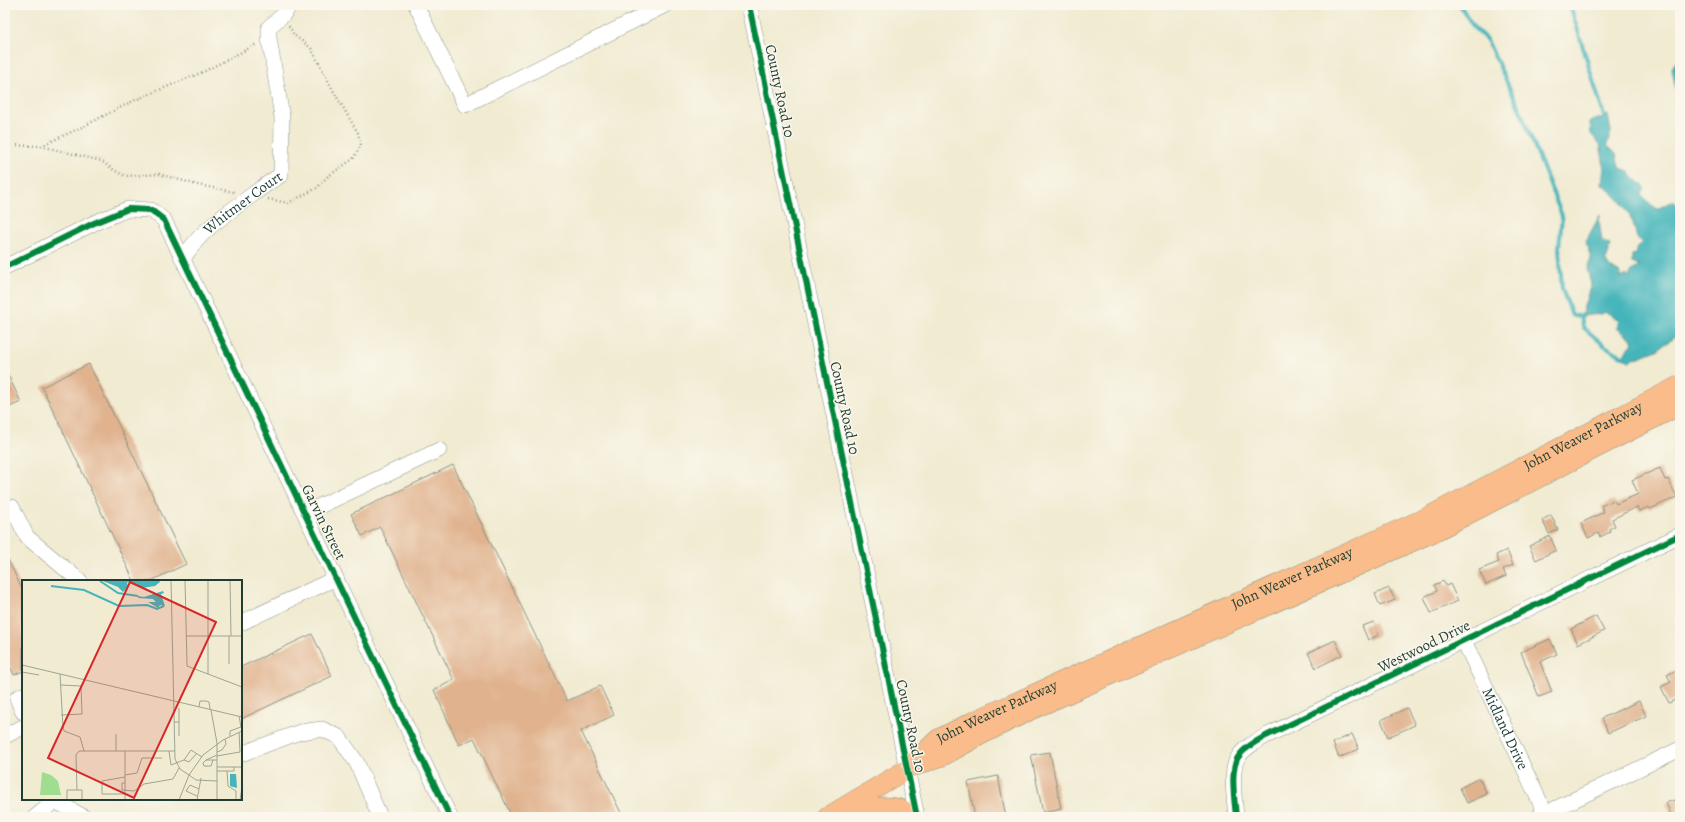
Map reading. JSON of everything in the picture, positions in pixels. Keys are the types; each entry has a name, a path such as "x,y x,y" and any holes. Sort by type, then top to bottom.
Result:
{"main road":[{"name":"John Weaver Parkway","path":"907,769 938,739 976,720 1425,518 1680,385"},
{"name":"John Weaver Parkway","path":"827,817 907,769 945,755 1031,710 1432,533 1680,405"},
{"path":"837,817 868,809 889,807 901,808 913,817"}],"street":[{"path":"416,5 465,105 665,5"},
{"name":"County Road 10","path":"748,5 917,817"},
{"path":"269,38 270,28 286,10"},
{"name":"Whitmer Court","path":"183,259 190,248 211,224 251,196 258,189 281,175 282,117 269,38"},
{"name":"Garvin Street","path":"5,267 128,208 151,210 164,220 450,817"},
{"path":"305,513 439,450"},
{"path":"5,511 12,507 27,537 79,580"},
{"name":"Westwood Drive","path":"1236,817 1234,770 1238,756 1249,746 1266,736 1680,536"},
{"path":"242,623 336,578"},
{"name":"Midland Drive","path":"1464,641 1543,816"},
{"path":"22,696 17,698 22,710"},
{"path":"5,736 22,728"},
{"path":"242,754 300,732 322,729 339,737 357,763 380,817"},
{"path":"1543,816 1680,749"},
{"path":"35,817 55,800 84,817"}],"path":[{"path":"5,145 41,146 101,161 125,176 159,174 198,185 288,203 317,188 327,176 353,159 361,145 358,133 311,48 294,35 286,10"},
{"path":"41,146 133,101 205,71 269,38"}],"water":[{"path":"1680,56 1680,114 1672,68"},
{"path":"1608,115 1611,132 1607,145 1616,154 1619,167 1630,173 1645,188 1641,196 1657,209 1672,201 1680,207 1677,235 1680,240 1680,333 1657,350 1629,361 1622,356 1633,343 1631,338 1617,328 1619,320 1606,312 1581,316 1591,284 1587,269 1591,259 1586,241 1600,215 1599,221 1602,241 1610,245 1605,260 1609,266 1620,273 1620,278 1626,275 1629,277 1632,271 1639,266 1632,263 1632,255 1637,254 1636,249 1642,242 1637,239 1633,222 1625,208 1602,184 1604,166 1600,144 1591,134 1590,122"}],"building":[{"path":"89,364 186,564 153,580 134,580 42,387"},
{"path":"5,369 21,402 5,409"},
{"path":"453,465 567,701 600,686 614,715 581,731 623,817 512,817 474,738 459,745 434,690 454,680 380,527 362,536 351,514"},
{"path":"1660,468 1665,480 1668,479 1677,497 1650,509 1649,507 1639,511 1637,507 1612,519 1615,526 1609,529 1610,532 1600,537 1598,533 1588,538 1581,523 1604,512 1601,506 1614,500 1616,504 1638,494 1632,480"},
{"path":"1551,515 1558,530 1549,534 1542,520"},
{"path":"1550,536 1556,550 1536,560 1529,546"},
{"path":"1507,550 1513,565 1503,569 1506,576 1486,585 1479,570 1499,562 1496,555"},
{"path":"5,553 22,589 22,671 14,675 5,655"},
{"path":"1443,581 1446,586 1450,584 1458,601 1431,613 1424,597 1437,591 1434,585"},
{"path":"1389,588 1395,600 1380,606 1375,594"},
{"path":"1596,616 1604,631 1578,644 1571,629"},
{"path":"1374,622 1379,635 1368,640 1362,626"},
{"path":"312,634 332,676 242,719 242,667"},
{"path":"1550,639 1557,654 1540,662 1552,692 1539,697 1521,652"},
{"path":"1335,640 1342,655 1316,668 1308,653"},
{"path":"1680,668 1680,700 1679,698 1669,703 1661,687 1671,682 1667,675"},
{"path":"1639,701 1646,716 1608,733 1602,718"},
{"path":"1407,708 1415,725 1388,737 1381,720"},
{"path":"1352,734 1359,749 1339,758 1333,743"},
{"path":"1050,752 1061,809 1043,813 1031,755"},
{"path":"998,776 1006,817 975,817 968,782"},
{"path":"1479,778 1487,794 1467,803 1460,788"},
{"path":"1680,798 1680,817 1672,817 1666,803"}],"waterway":[{"path":"1460,5 1474,28 1487,40 1521,112 1562,216 1559,247 1562,289 1572,315 1581,316 1583,327 1605,346 1622,356"},
{"path":"1570,5 1604,116"}],"cycle path":[{"path":"749,5 917,817"},
{"path":"5,267 94,223 128,209 151,210 164,220 450,817"},
{"path":"1236,817 1233,785 1234,768 1239,756 1251,744 1680,535"}]}
